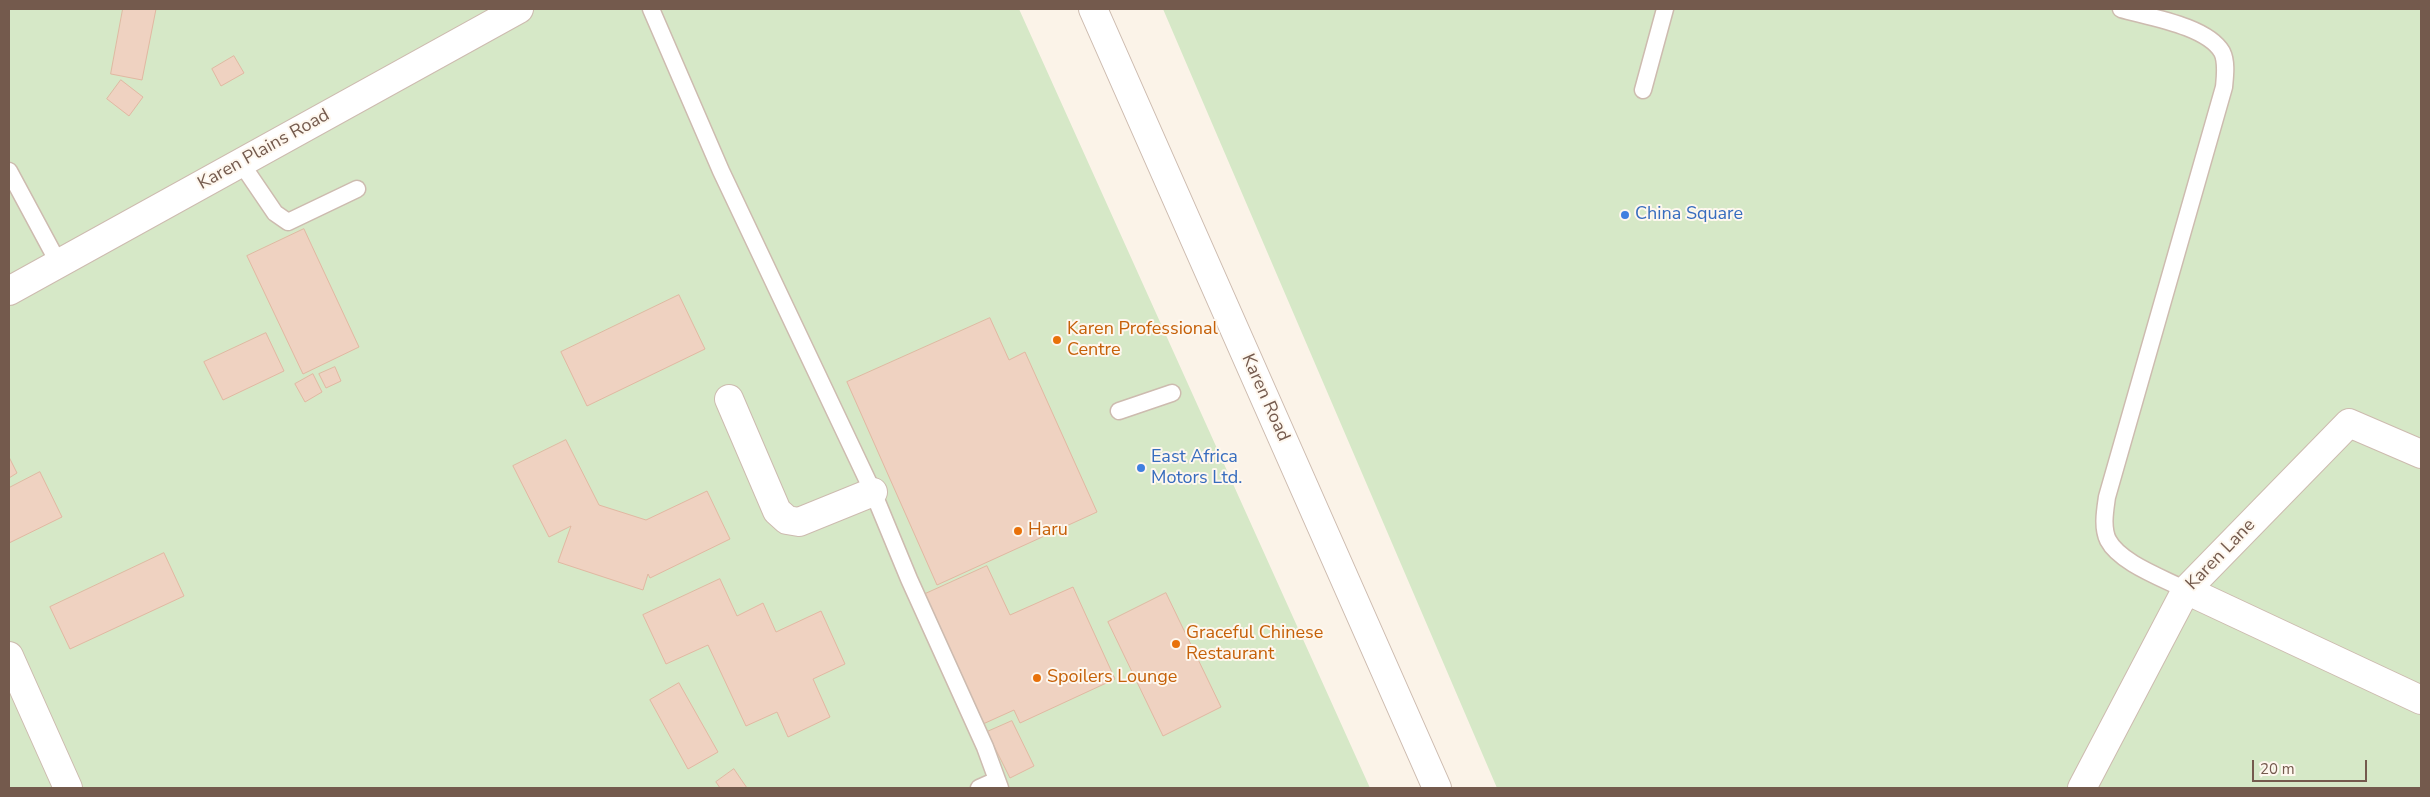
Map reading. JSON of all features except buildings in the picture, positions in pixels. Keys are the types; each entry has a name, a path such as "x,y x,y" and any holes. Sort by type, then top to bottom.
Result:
{"street":[{"name":"Karen Plains Road","path":"9,292 519,9"},
{"name":"Karen Road","path":"1093,9 1437,788"},
{"path":"729,399 777,511 787,520 799,522 873,492"},
{"name":"Karen Lane","path":"2082,788 2186,590 2350,423 2421,454"},
{"path":"2186,590 2421,700"},
{"path":"9,656 68,788"}],"lane":[{"path":"651,9 720,171 873,492 909,579 968,707 998,784 979,788"},
{"path":"1643,90 1665,9"},
{"path":"2121,9 2197,31 2214,43 2222,53 2226,66 2224,86 2107,497 2104,519 2108,539 2122,557 2186,590"},
{"path":"241,163 275,213 288,222 357,189"},
{"path":"9,171 58,264"},
{"path":"1119,410 1172,392"}],"green space":[{"path":"9,9 1019,9 1370,788 9,788"},
{"path":"1163,9 2421,9 2421,788 1497,788"}],"place":[{"name":"China Square","path":"1625,215"},
{"name":"Karen Professional Centre","path":"1057,340"},
{"name":"East Africa Motors Ltd.","path":"1141,468"},
{"name":"Haru","path":"1018,531"},
{"name":"Graceful Chinese Restaurant","path":"1176,644"},
{"name":"Spoilers Lounge","path":"1037,678"}]}
